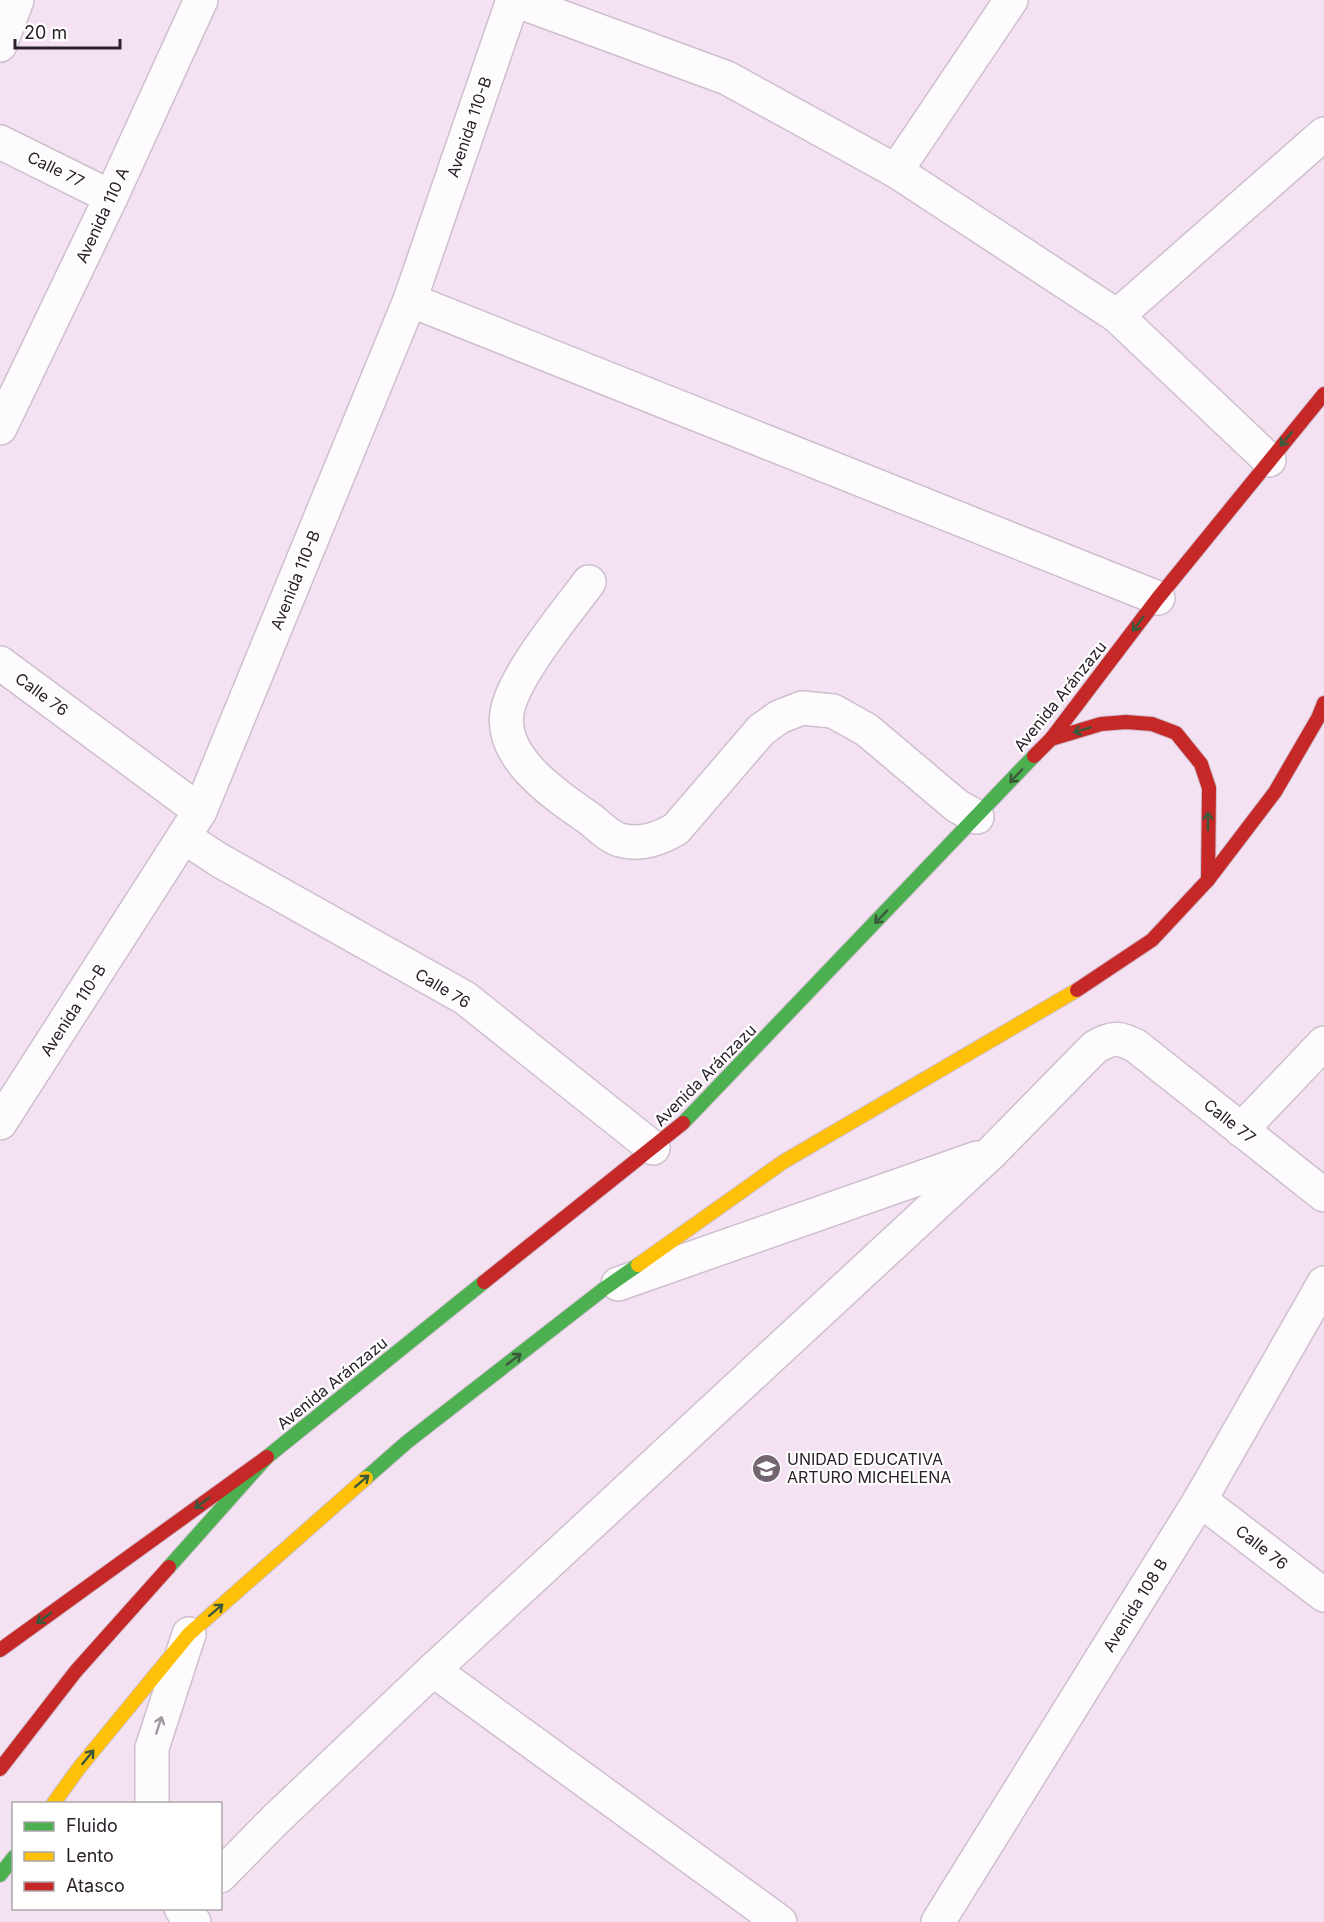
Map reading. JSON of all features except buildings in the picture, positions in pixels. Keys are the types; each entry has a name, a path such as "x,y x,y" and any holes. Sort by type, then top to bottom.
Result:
{"main road":[{"name":"Avenida Aránzazu","path":"0,1769 76,1671 267,1457 686,1121 1051,739 1158,598 1324,394"},
{"path":"54,1802 189,1634 407,1442 605,1288 783,1162 1087,984 1152,940 1208,880 1275,792 1318,718 1324,703"},
{"path":"1051,739 1101,724 1126,722 1152,724 1176,733 1201,764 1209,788 1208,880"},
{"path":"0,1650 267,1457"},
{"path":"0,1875 12,1860"}],"street":[{"path":"0,45 17,0"},
{"name":"Avenida 110 A","path":"0,428 111,197 201,0"},
{"path":"514,0 727,78 896,171 1117,316 1269,460"},
{"name":"Avenida 110-B","path":"0,1123 192,824 410,300 514,0"},
{"path":"896,171 1011,0"},
{"path":"1117,316 1324,134"},
{"name":"Calle 77","path":"0,142 111,197"},
{"path":"410,300 1158,598"},
{"path":"589,582 515,687 507,711 506,729 515,750 548,790 618,839 639,842 660,838 676,829 760,730 779,717 802,708 833,711 867,730 957,807 977,817"},
{"name":"Calle 76","path":"0,663 192,824 219,860 465,999 653,1148"},
{"name":"Calle 77","path":"990,1154 1095,1047 1107,1041 1120,1039 1136,1046 1324,1195"},
{"path":"1241,1130 1324,1043"},
{"path":"605,1288 990,1154"},
{"path":"222,1874 274,1821 433,1670 990,1154"},
{"name":"Avenida 108 B","path":"938,1922 1200,1500 1324,1283"},
{"name":"Calle 76","path":"1200,1500 1324,1595"},
{"path":"152,1802 152,1748 189,1634"},
{"path":"433,1670 780,1922"}],"traffic: fast":[{"path":"683,1123 1034,756"},
{"path":"366,1478 407,1442 605,1288 638,1265"},
{"path":"169,1567 267,1457 484,1282"},
{"path":"0,1875 12,1860"}],"traffic: slow":[{"path":"638,1265 783,1162 1077,990"},
{"path":"54,1802 79,1768 189,1634 366,1478"}],"traffic: jam":[{"path":"1034,756 1051,739 1158,598 1324,394"},
{"path":"1077,990 1152,940 1208,880 1275,792 1318,718 1324,703"},
{"path":"1051,739 1101,724 1126,722 1152,724 1176,733 1201,764 1209,788 1208,880"},
{"path":"484,1282 683,1123"},
{"path":"0,1650 267,1457"},
{"path":"0,1769 76,1671 169,1567"}],"place":[{"name":"UNIDAD EDUCATIVA ARTURO MICHELENA","path":"766,1468"}]}
